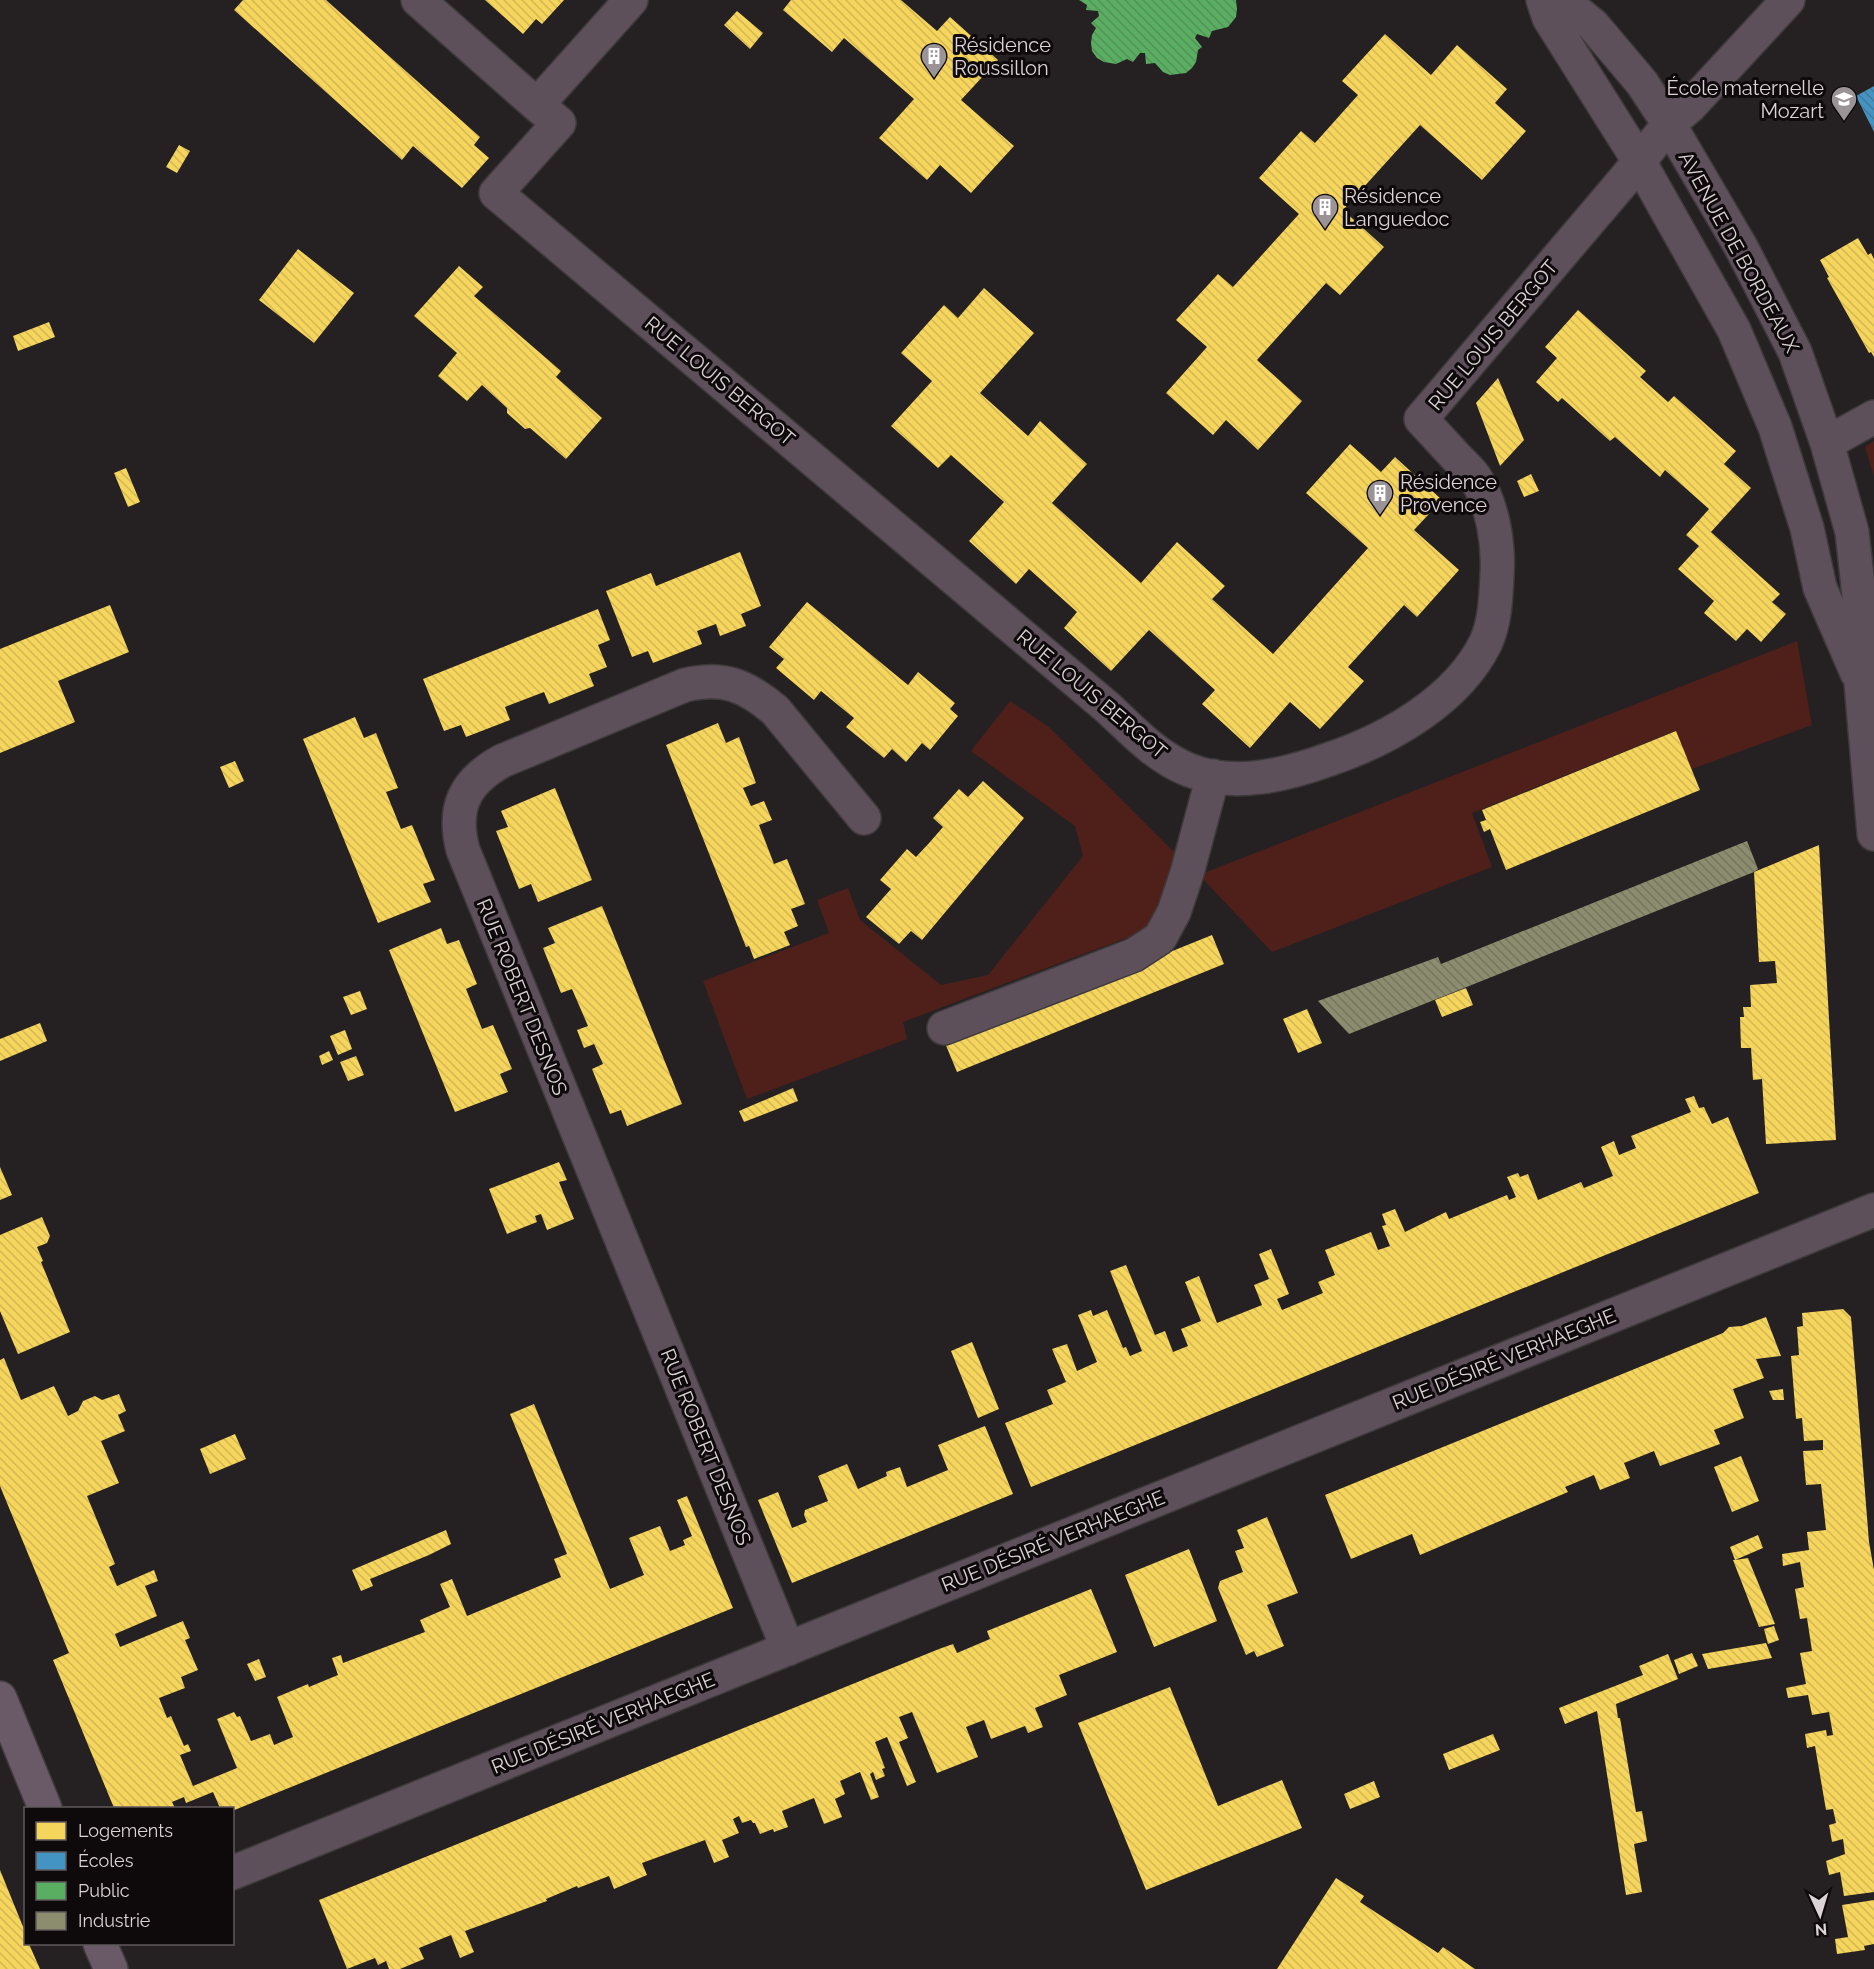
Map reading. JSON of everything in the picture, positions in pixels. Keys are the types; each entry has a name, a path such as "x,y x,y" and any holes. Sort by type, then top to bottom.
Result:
{"main road":[{"path":"0,1698 44,1807"},
{"path":"100,1945 111,1969"}],"street":[{"path":"418,0 537,105 631,0"},
{"name":"AVENUE DE BORDEAUX","path":"1544,0 1549,18 1639,161 1734,330 1775,427 1807,528 1820,588 1861,682"},
{"name":"AVENUE DE BORDEAUX","path":"1562,0 1593,25 1642,83 1669,124 1741,247 1795,352 1827,443 1852,532 1862,622 1861,682 1870,732 1874,834"},
{"name":"RUE LOUIS BERGOT","path":"537,105 559,123 496,193 1098,699 1157,753 1190,770 1213,776 1263,777 1309,767 1347,754 1420,715 1444,697 1472,666 1487,640 1496,602 1498,560 1491,515 1476,479 1421,419 1669,124 1690,106 1788,0"},
{"path":"1827,443 1874,417"},
{"name":"RUE ROBERT DESNOS","path":"788,1649 463,850 458,820 460,806 475,780 486,770 502,761 685,685 717,680 746,690 761,698 775,710 864,818"},
{"path":"944,1028 1134,955 1160,938 1174,912 1187,873 1213,776"},
{"name":"RUE DÉSIRÉ VERHAEGHE","path":"234,1872 1874,1210"}],"shaded area":[{"path":"1874,441 1874,476 1865,447"},
{"path":"1797,641 1812,725 1692,769 1675,731 1472,813 1492,867 1272,952 1199,875"},
{"path":"1010,701 1049,727 1175,853 1173,871 1145,931 903,1022 907,1039 747,1099 703,981 829,933 817,900 848,888 860,920 941,985 988,975 1083,856 1075,826 971,751"}],"building: Logements":[{"path":"243,0 326,0 480,137 474,145 489,158 462,188 413,146 402,160 234,10"},
{"path":"485,0 564,0 542,24 536,19 523,34"},
{"name":"Résidence Roussillon","path":"791,0 901,0 937,31 950,17 998,60 961,100 1014,146 971,193 940,165 927,180 879,138 914,99 844,38 832,52 783,10"},
{"path":"737,11 763,33 750,49 724,25"},
{"name":"Résidence Languedoc","path":"1385,34 1431,75 1457,45 1507,89 1495,103 1526,131 1482,180 1420,125 1343,210 1384,247 1340,295 1326,283 1257,360 1302,401 1258,450 1226,420 1213,435 1166,393 1207,347 1176,320 1218,274 1233,287 1299,214 1259,178 1301,131 1315,143 1358,95 1342,81"},
{"path":"179,145 190,151 177,173 166,167"},
{"path":"1858,238 1868,255 1871,253 1874,259 1874,357 1871,352 1869,353 1827,278 1829,277 1820,260"},
{"path":"298,249 354,293 314,343 259,300"},
{"path":"459,266 483,287 474,296 561,371 556,377 602,418 566,459 530,428 525,429 507,413 507,408 482,385 467,401 438,376 457,353 414,316"},
{"name":"Résidence Provence","path":"984,288 1034,333 980,393 1028,436 1040,421 1087,464 1052,503 1141,583 1177,542 1225,586 1212,599 1273,654 1368,548 1306,493 1350,444 1381,472 1395,457 1442,500 1414,530 1459,570 1417,617 1404,605 1348,667 1364,681 1320,729 1290,702 1250,748 1202,704 1215,690 1149,630 1111,671 1064,628 1077,612 1029,569 1016,584 969,541 1004,502 951,455 938,468 891,426 932,381 901,353 944,305 958,318"},
{"path":"1578,310 1646,371 1640,377 1668,402 1674,396 1736,451 1724,464 1751,488 1711,532 1780,594 1772,602 1786,614 1761,642 1747,629 1736,641 1704,613 1714,601 1678,569 1699,546 1686,535 1709,509 1665,470 1660,477 1615,437 1610,441 1562,398 1558,402 1536,382 1557,358 1545,347"},
{"path":"49,322 55,337 18,351 13,336"},
{"path":"1498,378 1524,440 1500,466 1476,403"},
{"path":"126,468 140,502 128,507 114,473"},
{"path":"1531,474 1539,491 1524,497 1517,481"},
{"path":"740,552 761,606 741,614 746,626 720,636 716,624 697,631 702,644 653,663 648,651 632,657 606,591 651,573 656,586"},
{"path":"807,602 908,685 918,672 955,703 950,709 958,716 930,750 922,743 906,762 892,749 884,758 846,727 854,718 821,691 814,700 776,668 784,659 769,647"},
{"path":"110,605 129,652 58,681 75,722 0,753 0,649"},
{"path":"598,609 610,640 598,645 607,667 589,674 594,686 549,704 544,692 505,707 510,720 466,737 461,725 444,731 423,679"},
{"path":"355,717 364,738 376,733 398,788 386,792 401,829 412,825 435,880 423,884 431,902 378,923 303,739"},
{"path":"718,723 726,743 739,737 756,783 743,788 751,806 764,801 772,820 759,825 774,864 787,859 805,904 791,909 798,926 784,932 790,945 754,959 749,946 746,947 666,745"},
{"path":"1676,731 1700,790 1506,870 1490,829 1484,832 1480,822 1486,820 1482,810"},
{"path":"235,761 244,781 229,788 220,767"},
{"path":"983,781 1024,818 922,940 911,931 899,944 866,917 891,889 880,880 907,849 916,857 930,842 943,827 933,818 959,789 968,797"},
{"path":"555,788 592,880 538,902 531,884 519,889 496,831 508,827 501,811"},
{"path":"1819,845 1836,1140 1766,1144 1762,1079 1753,1080 1751,1048 1741,1048 1740,1017 1744,1017 1743,1007 1751,1007 1750,985 1777,983 1775,961 1759,962 1754,872"},
{"path":"602,906 682,1104 627,1126 621,1110 610,1114 592,1069 603,1064 594,1044 584,1048 577,1030 588,1026 572,989 561,993 543,948 555,943 548,928"},
{"path":"441,928 447,944 459,940 477,984 466,989 482,1029 493,1025 512,1069 500,1074 508,1092 455,1112 389,950"},
{"path":"1212,935 1224,964 957,1072 945,1043"},
{"path":"1466,988 1473,1005 1442,1017 1435,1000"},
{"path":"360,991 367,1009 351,1015 343,997"},
{"path":"1307,1009 1322,1043 1298,1053 1283,1019"},
{"path":"40,1023 47,1041 0,1061 0,1039"},
{"path":"345,1030 352,1049 338,1055 330,1036"},
{"path":"329,1051 333,1060 322,1065 319,1056"},
{"path":"356,1056 364,1075 348,1081 340,1062"},
{"path":"793,1088 798,1101 744,1122 739,1111"},
{"path":"1694,1096 1699,1108 1704,1107 1712,1124 1728,1117 1759,1193 1031,1487 1005,1423 1053,1404 1047,1390 1066,1382 1052,1349 1067,1344 1077,1371 1097,1362 1078,1315 1091,1310 1093,1316 1107,1310 1123,1348 1126,1347 1130,1356 1142,1351 1110,1271 1126,1265 1155,1335 1165,1331 1173,1352 1188,1346 1181,1329 1201,1321 1185,1282 1199,1276 1217,1323 1262,1305 1254,1285 1269,1279 1259,1254 1271,1249 1289,1294 1277,1299 1282,1310 1323,1293 1318,1282 1335,1275 1325,1250 1371,1232 1378,1250 1390,1246 1382,1226 1386,1225 1382,1214 1395,1209 1405,1232 1446,1212 1449,1219 1507,1195 1509,1200 1516,1197 1507,1177 1518,1173 1520,1177 1528,1174 1538,1200 1581,1182 1584,1188 1613,1176 1601,1147 1614,1141 1619,1155 1636,1148 1631,1136 1691,1112 1685,1099"},
{"path":"559,1162 567,1180 559,1182 574,1219 547,1230 541,1214 535,1216 537,1222 507,1234 489,1189"},
{"path":"0,1167 12,1195 0,1200"},
{"path":"42,1217 50,1236 47,1243 37,1247 70,1332 18,1354 0,1311 0,1235"},
{"path":"1843,1309 1851,1317 1869,1542 1874,1570 1874,1892 1844,1896 1840,1872 1829,1875 1826,1861 1845,1854 1843,1839 1832,1842 1829,1825 1836,1823 1833,1809 1826,1810 1815,1746 1807,1748 1805,1734 1826,1730 1827,1736 1833,1735 1829,1712 1812,1715 1808,1695 1788,1698 1786,1688 1806,1684 1800,1653 1812,1651 1807,1618 1800,1619 1795,1589 1804,1587 1800,1562 1783,1566 1782,1554 1809,1550 1807,1532 1826,1530 1821,1484 1806,1485 1803,1451 1823,1450 1823,1440 1804,1441 1802,1418 1796,1419 1791,1356 1799,1355 1797,1327 1803,1326 1802,1313"},
{"path":"1766,1317 1781,1356 1756,1359 1764,1378 1733,1389 1744,1418 1714,1430 1720,1444 1660,1466 1654,1451 1624,1463 1630,1478 1600,1490 1594,1475 1565,1487 1568,1492 1420,1555 1412,1534 1351,1559 1325,1495 1723,1333 1729,1327 1742,1326"},
{"path":"972,1342 999,1409 978,1418 951,1351"},
{"path":"4,1358 21,1400 54,1386 68,1416 78,1411 83,1401 95,1396 102,1400 119,1394 126,1411 118,1415 125,1431 101,1441 119,1483 87,1496 115,1564 109,1567 117,1586 154,1570 158,1581 145,1586 157,1616 115,1634 120,1647 183,1621 190,1638 185,1640 198,1670 181,1677 185,1688 159,1698 167,1718 171,1716 184,1746 188,1744 191,1751 180,1755 193,1786 237,1768 217,1719 234,1712 237,1717 240,1716 251,1741 270,1734 274,1745 293,1737 277,1697 338,1675 332,1658 341,1655 343,1663 425,1632 420,1620 450,1607 440,1584 452,1579 467,1616 561,1577 554,1559 567,1554 510,1414 534,1404 610,1589 644,1575 629,1538 660,1526 670,1551 685,1545 683,1540 692,1536 677,1500 687,1496 733,1608 234,1810 234,1807 220,1807 213,1792 186,1803 184,1797 172,1802 174,1807 114,1807 53,1660 69,1653 0,1486 0,1360"},
{"path":"1783,1389 1784,1400 1773,1400 1769,1391"},
{"path":"985,1426 1013,1494 792,1583 758,1500 778,1492 792,1528 807,1522 804,1515 805,1510 828,1501 818,1476 847,1464 858,1489 887,1476 886,1472 900,1467 907,1487 948,1470 938,1445"},
{"path":"235,1434 246,1459 210,1474 200,1449"},
{"path":"1741,1456 1759,1501 1732,1512 1714,1467"},
{"path":"1267,1517 1298,1593 1267,1605 1284,1646 1257,1657 1254,1651 1246,1655 1218,1588 1220,1581 1243,1572 1235,1551 1244,1548 1237,1530"},
{"path":"446,1530 451,1544 370,1579 373,1586 361,1591 352,1570"},
{"path":"1758,1535 1763,1548 1735,1560 1730,1547"},
{"path":"1189,1549 1217,1621 1154,1647 1125,1575"},
{"path":"1748,1558 1775,1624 1759,1627 1733,1560"},
{"path":"1091,1589 1117,1652 1059,1675 1067,1695 1035,1708 1043,1727 1028,1733 1025,1726 991,1739 984,1720 966,1727 978,1757 937,1773 912,1712 899,1717 908,1738 899,1742 916,1782 907,1786 887,1737 875,1742 885,1768 882,1769 885,1776 876,1780 873,1772 870,1774 879,1797 871,1800 860,1772 840,1781 845,1794 835,1799 842,1817 824,1824 814,1798 782,1811 788,1827 774,1832 773,1829 760,1834 755,1823 751,1820 742,1823 739,1816 733,1819 739,1833 722,1840 729,1857 714,1863 705,1840 642,1863 647,1875 614,1889 609,1876 578,1888 577,1886 546,1899 547,1901 465,1931 474,1952 460,1958 451,1935 419,1948 424,1959 400,1969 389,1969 386,1961 378,1965 375,1958 347,1969 319,1900 939,1649 953,1644 957,1653 990,1639 987,1631"},
{"path":"1774,1626 1779,1640 1768,1644 1764,1629"},
{"path":"1766,1643 1772,1658 1708,1669 1702,1654"},
{"path":"1692,1653 1698,1666 1679,1674 1674,1660"},
{"path":"1668,1654 1678,1679 1616,1704 1636,1812 1642,1811 1647,1841 1634,1844 1642,1892 1626,1895 1597,1711 1565,1724 1559,1708 1643,1675 1639,1666"},
{"path":"259,1659 266,1677 255,1681 247,1664"},
{"path":"1170,1687 1218,1806 1282,1780 1302,1828 1146,1890 1078,1723"},
{"path":"1493,1734 1500,1750 1449,1770 1443,1754"},
{"path":"1374,1781 1380,1797 1350,1809 1344,1794"},
{"path":"0,1870 24,1929 24,1945 29,1945 40,1969 0,1969"},
{"path":"1336,1878 1364,1896 1360,1902 1438,1953 1443,1947 1475,1969 1277,1969"},
{"path":"1874,1900 1874,1944 1864,1946 1865,1950 1837,1954 1835,1939 1848,1937 1842,1905"}],"building: Écoles":[{"path":"1874,86 1874,132 1856,96"}],"building: Public":[{"path":"1079,0 1236,0 1237,9 1236,17 1228,27 1212,31 1209,38 1197,34 1195,38 1202,47 1198,50 1196,62 1192,68 1186,73 1170,75 1163,72 1155,63 1146,64 1145,53 1140,53 1133,62 1127,59 1116,64 1097,58 1092,51 1091,43 1096,28 1091,23 1099,16 1098,11 1086,10 1087,5"}],"building: Industrie":[{"path":"1747,841 1758,869 1754,872 1349,1034 1318,1001 1438,957 1441,964"}],"place":[{"name":"Résidence Roussillon","path":"934,79"},
{"name":"École maternelle Mozart","path":"1844,122"},
{"name":"Résidence Languedoc","path":"1325,230"},
{"name":"Résidence Provence","path":"1380,516"}]}
